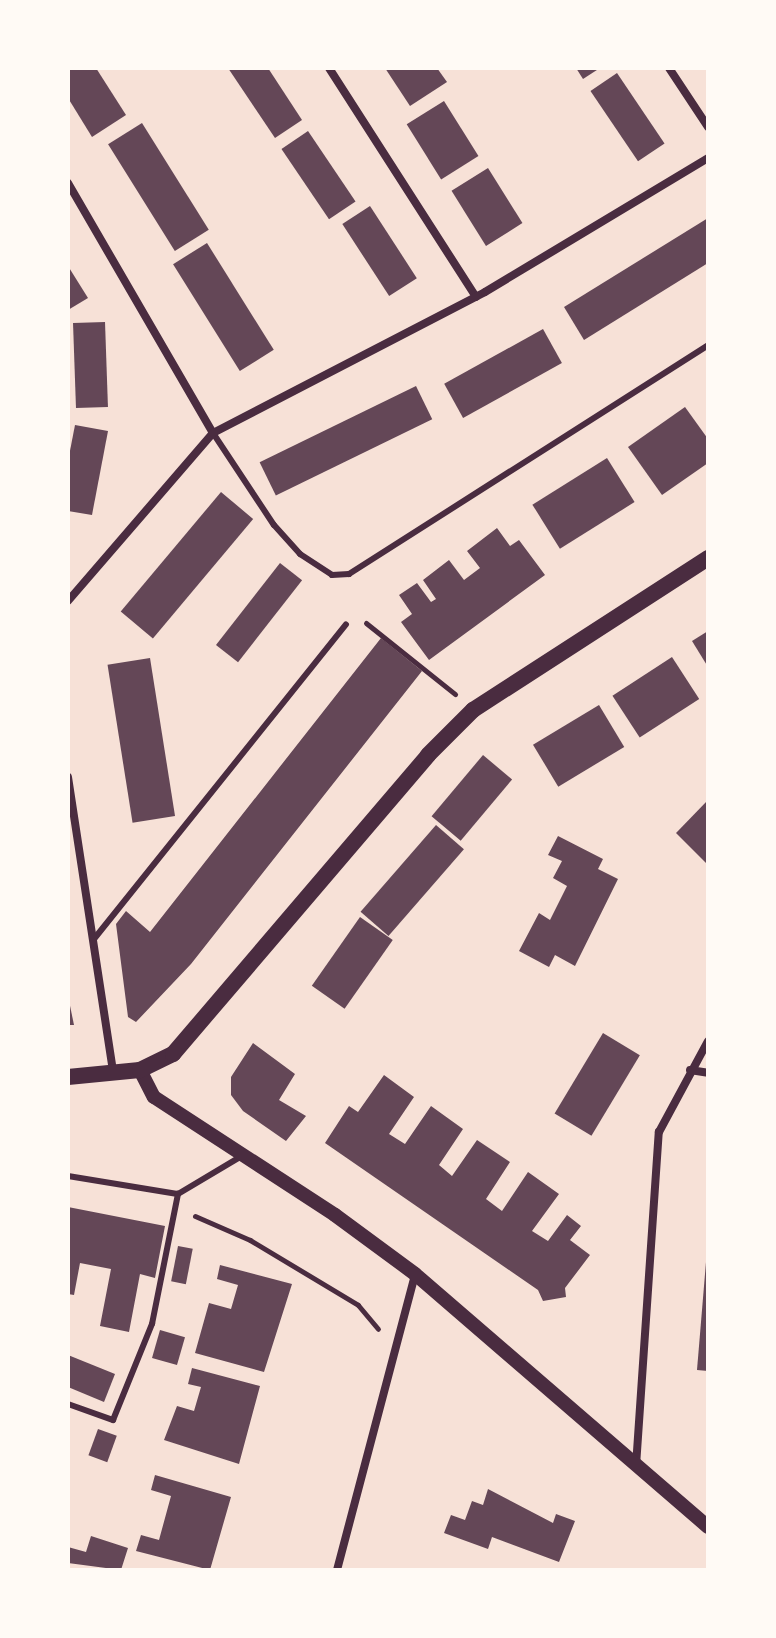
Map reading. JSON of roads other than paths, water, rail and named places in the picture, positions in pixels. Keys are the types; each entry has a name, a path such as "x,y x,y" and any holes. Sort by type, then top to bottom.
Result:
{"main road":[{"path":"68,1077 140,1070 182,1043 428,755 473,710 708,558"}],"street":[{"path":"329,68 476,297"},
{"path":"669,68 708,127"},
{"path":"68,601 213,433 476,297 708,158"},
{"path":"68,183 213,433"},
{"path":"68,777 113,1074"},
{"path":"636,1467 659,1132 708,1041"},
{"path":"140,1070 154,1097 240,1157 335,1215 415,1274 708,1527"},
{"path":"690,1070 708,1073"},
{"path":"337,1570 391,1355 415,1274"}],"lane":[{"path":"213,433 274,525 300,554 332,575 349,574 708,345"},
{"path":"94,939 346,624"},
{"path":"68,1176 178,1194 240,1157"},
{"path":"68,1404 113,1420 152,1324 178,1194"}]}
